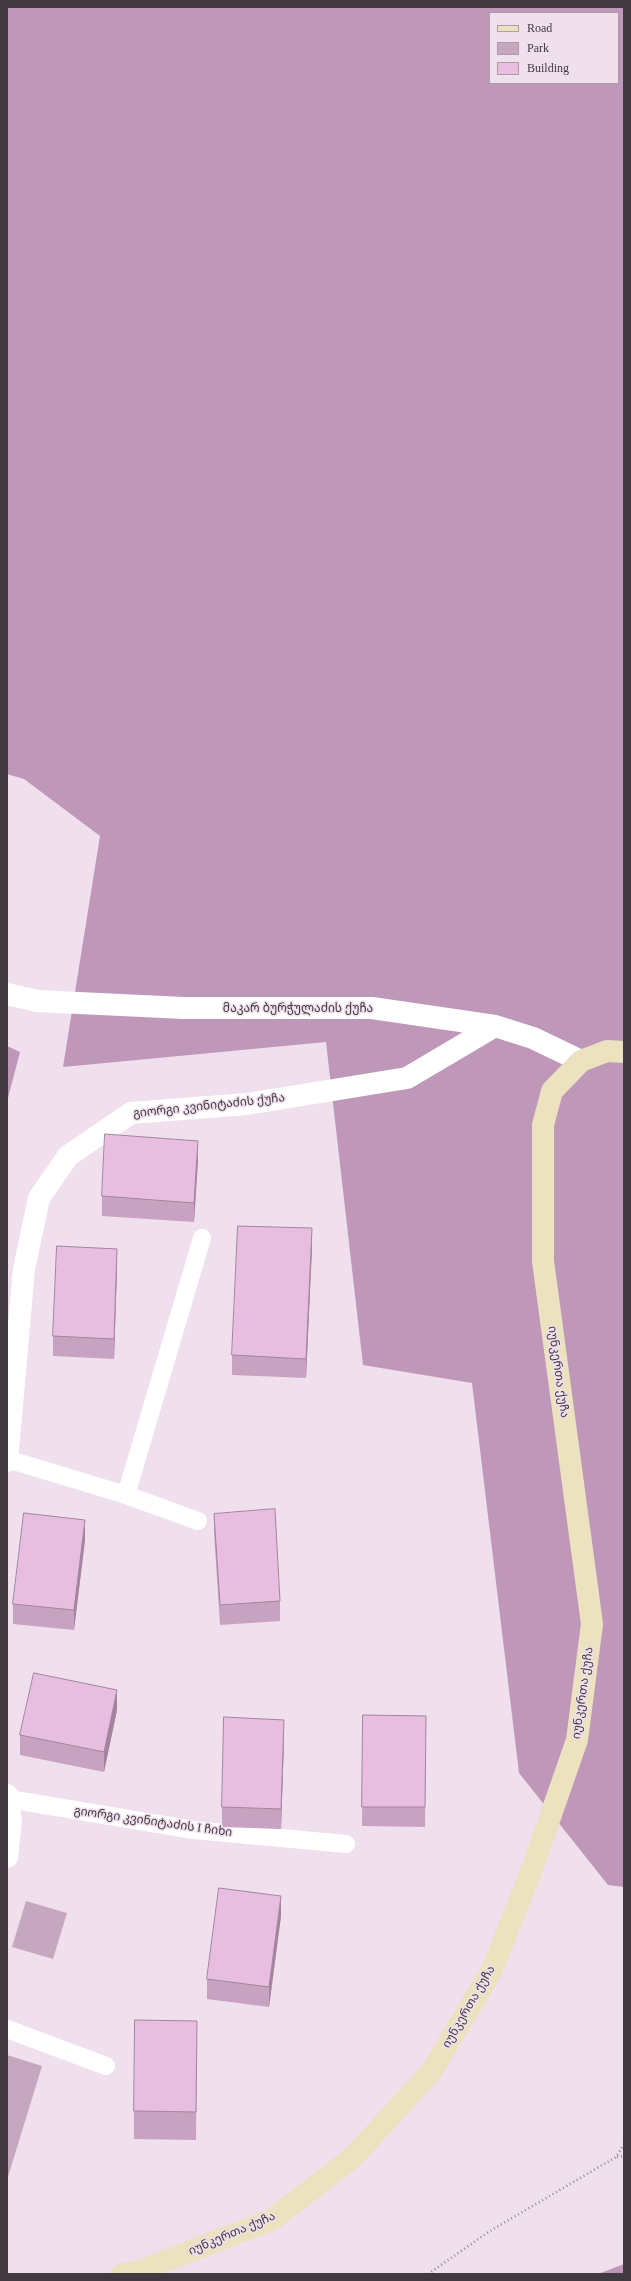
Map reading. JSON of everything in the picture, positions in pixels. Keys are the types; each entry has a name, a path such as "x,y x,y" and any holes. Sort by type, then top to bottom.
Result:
{"main road":[{"name":"იუნკერთა ქუჩა","path":"122,2274 140,2271 273,2220 352,2158 431,2072 492,1970 532,1869 577,1740 592,1624 543,1261 543,1125 552,1091 581,1061 607,1051 624,1052"}],"street":[{"name":"მაკარ ბურჭულაძის ქუჩა","path":"7,994 37,1001 184,1008 372,1008 495,1026 533,1038 581,1061"},
{"name":"გიორგი კვინიტაძის ქუჩა","path":"7,1460 28,1253 39,1198 68,1156 132,1113 247,1104 407,1078 495,1026"},
{"path":"7,1856 11,1820 8,1797"}],"lane":[{"path":"126,1495 202,1238"},
{"path":"7,1460 126,1495 198,1521"},
{"name":"გიორგი კვინიტაძის I ჩიხი","path":"8,1797 194,1830 346,1844"},
{"path":"7,2029 106,2066"}],"path":[{"path":"616,2157 624,2144"},
{"path":"428,2274 490,2231 616,2157 624,2156"}],"green space":[{"path":"26,1901 67,1913 53,1959 12,1947"},
{"path":"7,2055 42,2066 7,2180"}],"shaded area":[{"path":"7,7 624,7 624,1887 608,1885 519,1773 472,1383 363,1365 326,1042 63,1067 100,836 24,779 7,774"},
{"path":"7,1046 20,1052 7,1102"},
{"path":"624,2264 624,2274 598,2274"}],"building":[{"path":"105,1134 198,1141 194,1203 102,1196"},
{"path":"238,1226 312,1228 306,1359 232,1355"},
{"path":"57,1246 117,1249 114,1339 53,1336"},
{"path":"275,1509 280,1601 220,1605 214,1514"},
{"path":"24,1513 85,1520 74,1610 13,1604"},
{"path":"34,1673 117,1690 104,1752 20,1735"},
{"path":"363,1715 426,1716 425,1807 362,1807"},
{"path":"224,1717 284,1720 281,1809 222,1807"},
{"path":"219,1888 281,1896 269,1987 207,1979"},
{"path":"135,2020 197,2021 196,2112 134,2111"}]}
